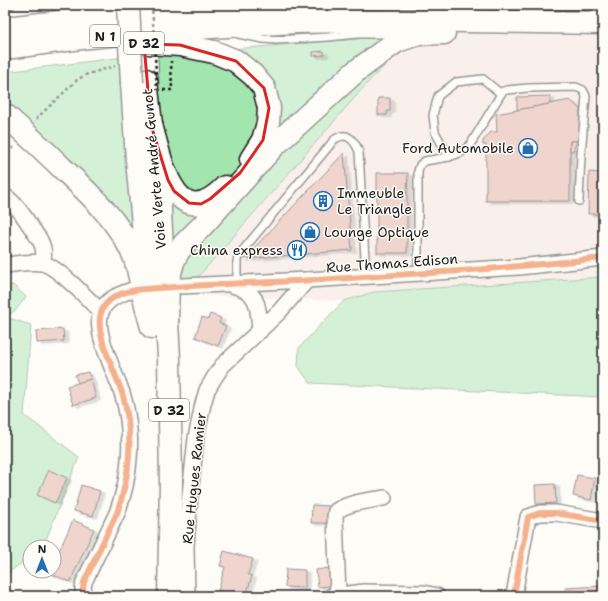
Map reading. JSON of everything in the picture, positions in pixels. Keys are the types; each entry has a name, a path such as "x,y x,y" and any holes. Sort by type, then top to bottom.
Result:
{"main road":[{"name":"Voie Verte André Gunot","path":"128,5 151,125 159,191 163,271 160,324 160,457 162,524 161,596"},
{"name":"N 1","path":"5,28 157,6 277,5"},
{"name":"Voie Verte André Gunot","path":"157,6 141,76 136,160 149,281 169,358 171,480 169,596"},
{"name":"N 1","path":"5,48 89,37 296,22 406,20 603,23"},
{"path":"160,324 173,262 184,244 275,145 355,72 397,41 418,34 542,31 603,26"},
{"path":"5,59 80,49 150,43 180,45 214,52 236,61 253,75 264,88 269,108 268,123 263,140 251,159 224,189 201,204 189,203 174,191 163,167 151,125"},
{"path":"5,115 76,180 98,203 118,229 135,259 140,274 147,310 160,324"}],"street":[{"path":"5,196 17,207 43,245 44,253 42,263"},
{"name":"Rue Thomas Edison","path":"182,286 366,277 519,267 603,258"},
{"path":"5,265 32,262 48,265 60,274 101,312"},
{"name":"Rue Hugues Ramier","path":"187,596 186,546 190,495 196,438 203,404 208,390 222,366 284,308 306,280"},
{"path":"232,284 246,290 251,294 257,304 260,331"},
{"path":"83,596 84,582 121,502 129,460 129,431 127,413 123,396 103,342 99,323 101,312 109,300 119,294 132,290"},
{"path":"384,498 342,507 336,511 335,595 364,592 423,593 437,596"},
{"path":"512,596 514,595 528,517 540,513 556,513 603,521"}],"lane":[{"path":"5,6 11,5"},
{"path":"205,28 276,40 321,38 358,34 418,34"},
{"path":"449,158 435,132 433,115 438,96 456,82 483,79 500,94"},
{"path":"418,273 418,171 420,165 425,161 449,158 460,153 470,145 503,91 528,88 576,87 583,90 586,96 579,201"},
{"path":"232,284 238,256 336,138 343,136 354,141 359,152 366,277"}],"path":[{"path":"141,76 157,6"},
{"path":"170,59 172,90"},
{"path":"36,119 77,80 85,75 141,76 156,60"},
{"path":"5,159 15,144"}],"highlighted area":[{"path":"144,44 180,45 236,61 264,88 269,108 263,140 240,173 210,199 201,204 189,203 174,191 168,180 151,125"}],"shaded area":[{"path":"457,5 603,5 603,277 374,292 344,301 181,294 370,80 418,34"}],"green space":[{"path":"464,6 603,7 603,15 245,13 353,8"},
{"path":"418,34 370,80 198,277 166,309 133,86 159,84 158,55"},
{"path":"124,57 140,255 127,231 125,216 5,103 5,72"},
{"path":"603,277 603,397 310,383 298,366 299,348 344,301 374,292"},
{"path":"13,285 26,297 15,311 5,316 5,286"},
{"path":"5,317 31,325 24,415 79,457 46,539 22,539 22,563 5,575"}],"building":[{"path":"324,51 324,55 313,56 313,52"},
{"path":"550,96 550,104 517,110 517,97"},
{"path":"378,98 390,98 390,111 387,111 387,115 378,115"},
{"name":"Ford Automobile","path":"570,100 580,109 580,130 577,141 570,141 570,201 486,201 486,145 483,145 483,141 491,132 497,132 496,114"},
{"path":"570,141 577,141 573,151 570,151"},
{"name":"Immeuble Le Triangle","path":"344,153 352,250 256,258 252,250"},
{"path":"589,172 601,173 600,214 588,214"},
{"path":"377,173 408,173 407,193 377,193"},
{"path":"377,193 407,193 407,253 377,253"},
{"path":"252,250 256,258 243,259"},
{"path":"433,260 440,260 440,267 434,268"},
{"path":"210,314 221,318 219,323 226,326 218,346 195,337 202,317 208,319"},
{"path":"63,329 64,341 37,343 36,331"},
{"path":"88,372 91,379 78,383 75,375"},
{"path":"91,379 96,398 73,405 67,386"},
{"path":"49,470 67,478 55,503 37,495"},
{"path":"577,475 595,478 591,500 573,496"},
{"path":"555,484 556,503 536,504 535,485"},
{"path":"81,485 100,491 93,516 74,511"},
{"path":"312,505 330,506 329,523 311,523"},
{"path":"73,520 94,529 70,582 62,579 62,544"},
{"path":"224,551 253,559 248,574 252,576 246,596 234,596 218,591 225,567 220,566"},
{"path":"329,568 331,586 318,587 316,570"},
{"path":"286,569 305,570 305,588 285,587"},
{"path":"601,586 602,596 566,596 565,588"}],"cycle path":[{"path":"83,596 84,582 117,513 128,470 129,425 123,396 103,343 100,322 103,308 117,295 146,289 486,269 603,258"},
{"path":"512,596 514,595 528,517 540,513 556,513 603,521"}],"place":[{"name":"Ford Automobile","path":"528,148"},
{"name":"Immeuble Le Triangle","path":"323,201"},
{"name":"Lounge Optique","path":"310,232"},
{"name":"China express","path":"297,250"}]}
